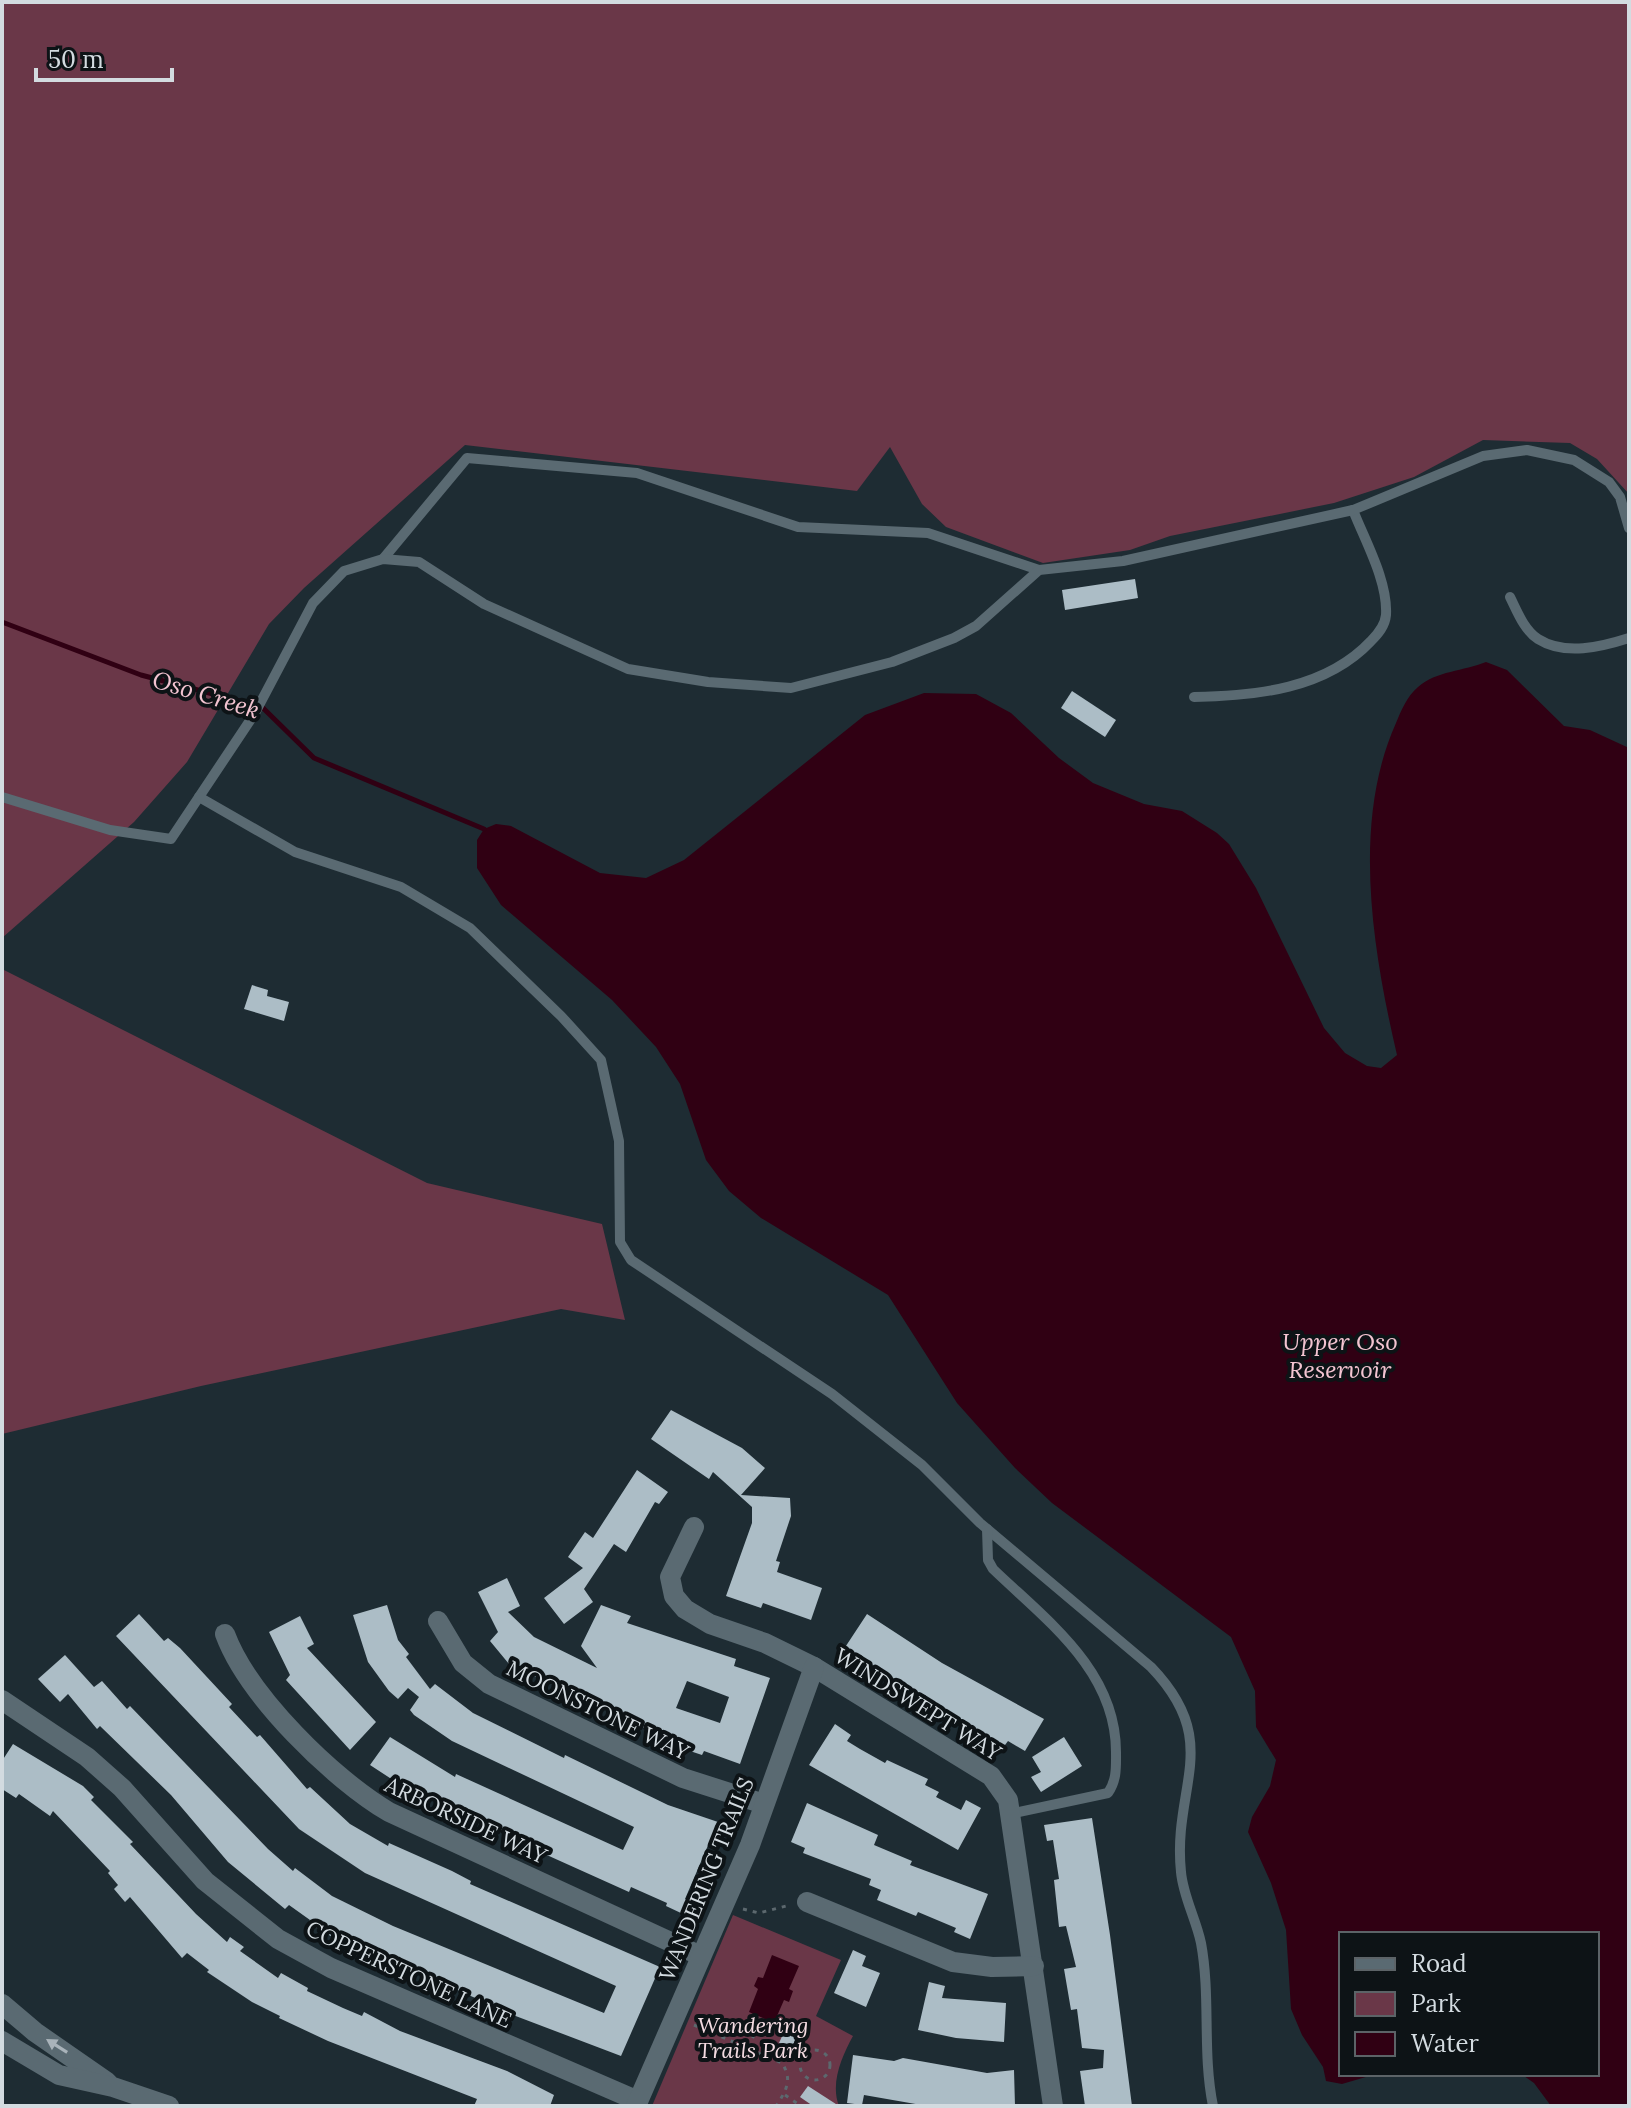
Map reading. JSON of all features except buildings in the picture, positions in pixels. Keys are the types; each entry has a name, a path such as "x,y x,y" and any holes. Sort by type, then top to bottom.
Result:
{"street":[{"name":"WINDSWEPT WAY","path":"694,1527 670,1577 674,1596 685,1609 710,1624 765,1643 814,1667 991,1776 1008,1800 1053,2106"},
{"name":"MOONSTONE WAY","path":"438,1621 463,1663 489,1684 683,1778 764,1804"},
{"name":"ARBORSIDE WAY","path":"225,1634 233,1656 269,1704 362,1796 389,1812 701,1956"},
{"name":"WANDERING TRAILS","path":"637,2104 764,1804 814,1667"},
{"name":"COPPERSTONE LANE","path":"2,1700 87,1757 122,1788 205,1881 278,1939 331,1968 637,2104"},
{"path":"807,1902 953,1962 992,1967 1034,1966"},
{"path":"2,2004 35,2032 113,2087"},
{"path":"2,2041 59,2075 113,2087 169,2106"}],"lane":[{"path":"383,559 467,458 637,473 798,527 928,533 1039,570 1123,561 1353,510 1483,456 1527,450 1548,452 1592,469 1620,497 1629,528"},
{"path":"1194,697 1262,693 1290,687 1353,658 1379,633 1385,623 1383,595 1353,510"},
{"path":"2,797 110,830 171,839 255,713 313,603 344,571 383,559 419,562 484,604 628,669 708,682 791,688 892,662 954,638 988,616 1039,570"},
{"path":"1510,597 1537,639 1556,645 1595,648 1629,638"},
{"path":"199,797 295,852 401,887 470,928 601,1060 619,1141 620,1242 631,1260 832,1394 922,1465 987,1529 1151,1667 1183,1706 1192,1745 1181,1875 1201,1944 1206,2074 1213,2106"},
{"path":"987,1529 988,1560 993,1569 1072,1645 1092,1672 1107,1699 1116,1745 1116,1773 1108,1793 1010,1814"}],"path":[{"path":"739,1907 759,1913 807,1902"},
{"path":"675,2016 778,2061 787,2073 784,2094 776,2106"},
{"path":"748,2047 755,2033"},
{"path":"822,2050 829,2057 831,2067 821,2079 806,2077 801,2069 801,2059 807,2051 822,2050"},
{"path":"787,2073 801,2069"},
{"path":"784,2094 801,2106"},
{"path":"789,2106 793,2100"}],"green space":[{"path":"2,2 1629,2 1629,494 1597,459 1570,443 1483,440 1414,477 1334,503 1170,536 1130,550 1043,563 946,527 922,504 890,447 857,491 465,445 304,588 269,624 187,762 134,822 2,938"},
{"path":"2,969 427,1183 602,1224 625,1320 561,1309 201,1386 2,1434"},
{"name":"Wandering Trails Park","path":"733,1915 841,1960 816,2016 853,2036 841,2061 837,2079 839,2106 652,2106"}],"water":[{"name":"Upper Oso Reservoir","path":"1486,662 1507,670 1564,726 1590,730 1629,748 1629,2106 1551,2106 1534,2083 1524,2076 1599,2076 1599,1932 1339,1932 1339,2076 1369,2076 1342,2084 1326,2081 1323,2067 1302,2035 1291,2009 1286,1930 1271,1883 1248,1832 1252,1817 1270,1786 1276,1760 1256,1727 1255,1691 1231,1637 1052,1503 1015,1468 957,1403 888,1295 761,1218 729,1191 706,1160 680,1084 656,1047 612,1000 501,905 477,868 477,840 484,829 496,824 511,826 600,873 646,878 684,860 865,715 924,693 976,694 1011,713 1059,758 1093,783 1144,804 1182,811 1229,844 1256,888 1324,1028 1345,1053 1367,1066 1381,1068 1397,1055 1374,931 1370,845 1374,803 1382,762 1400,714 1414,691 1442,674"},
{"path":"772,1955 799,1966 789,1989 793,1991 789,2002 784,2000 774,2023 749,2012 758,1989 754,1986 758,1977 763,1978"}],"waterway":[{"name":"Oso Creek","path":"2,622 141,675 262,707 314,758 484,829"}]}
